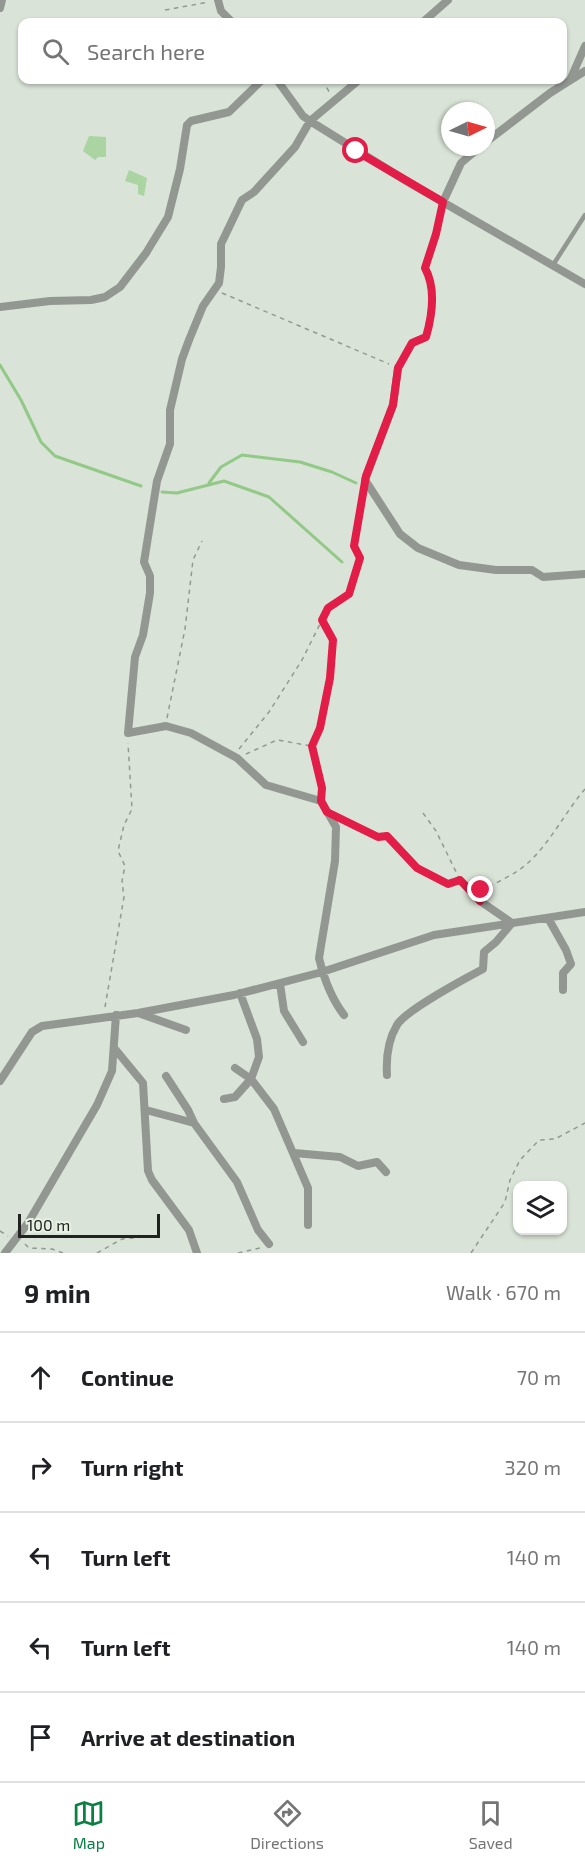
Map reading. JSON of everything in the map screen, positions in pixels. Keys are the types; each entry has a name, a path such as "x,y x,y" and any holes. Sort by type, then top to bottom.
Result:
{"street":[{"path":"0,8 2,0"},
{"path":"218,0 221,11 228,18"},
{"path":"428,18 448,0"},
{"path":"571,78 585,46"},
{"path":"567,81 585,71"},
{"path":"0,307 50,301 91,300 105,297 120,287 146,253 168,217 179,176 187,125 191,121 229,112 258,84"},
{"path":"280,84 297,109 310,121 356,151 585,284"},
{"path":"344,1015 335,1004 319,958 335,861 336,827 321,801 266,785 235,757 191,733 166,726 128,733 135,657 143,635 150,592 150,576 144,562 157,481 170,444 171,403 189,340 203,306 219,283 221,244 238,206 295,147 310,121 354,84"},
{"path":"495,135 563,84"},
{"path":"443,202 461,163 469,156"},
{"path":"398,368 393,405 365,480 400,534 418,548 459,566 496,570 532,570 543,577 585,574"},
{"path":"480,901 512,923"},
{"path":"0,1081 32,1032 42,1026 138,1013 280,984 434,935 585,912"},
{"path":"548,918 571,964 563,973 563,990"},
{"path":"387,1075 386,1054 397,1023 447,989 483,969 484,952 512,923"},
{"path":"280,984 284,1011 303,1042"},
{"path":"224,1099 235,1097 251,1079 259,1057 257,1039 240,993"},
{"path":"138,1013 186,1030"},
{"path":"5,1253 28,1223 97,1105 112,1071 116,1015"},
{"path":"115,1049 143,1083 148,1171 152,1180 189,1230 197,1253"},
{"path":"235,1068 251,1079 274,1109 309,1188 308,1226"},
{"path":"166,1076 194,1123 237,1182 258,1230 268,1244"},
{"path":"146,1110 194,1123"},
{"path":"294,1153 340,1157 358,1166 377,1162 386,1172"}],"lane":[{"path":"553,265 585,216"}],"path":[{"path":"165,10 208,3 212,0"},
{"path":"324,84 330,93 332,103"},
{"path":"216,290 398,368 412,343 426,337 431,314 431,283 425,268 443,202"},
{"path":"235,757 302,660 328,608 349,594 360,558 354,546 365,480"},
{"path":"166,726 185,629 193,560 202,541"},
{"path":"321,801 322,788 312,746 320,728 330,678 333,640 322,620"},
{"path":"103,1017 124,897 122,881 125,866 118,851 124,825 132,809 128,733"},
{"path":"235,757 277,740 312,746"},
{"path":"480,901 481,890 504,880 531,861 558,828 585,789"},
{"path":"327,812 378,837 387,836 417,868 448,884 460,880"},
{"path":"423,813 436,831 460,880 480,901"},
{"path":"471,1253 505,1202 510,1180 520,1160 539,1140 555,1139 585,1123"},
{"path":"0,1231 15,1240 24,1242 29,1248 52,1249 63,1253"},
{"path":"97,1253 122,1239 144,1237"},
{"path":"238,1253 256,1250 268,1244"}],"green space":[{"path":"89,136 106,137 106,157 98,157 95,160 83,151"},
{"path":"129,170 147,178 144,196 138,194 138,185 125,181"}],"waterway":[{"path":"0,365 21,400 41,442 55,456 141,486"},
{"path":"209,483 221,467 242,455 300,462 332,472 356,483"},
{"path":"162,492 177,493 224,481 269,497 342,562"}],"route":[{"path":"356,151 443,202 425,268 431,283 431,314 426,337 412,343 398,368 393,405 365,480 354,546 360,558 349,594 328,608 322,620 333,640 330,678 320,728 312,746 322,788 321,801 327,812 378,837 387,836 417,868 448,884 460,880 480,901 481,890"}]}
